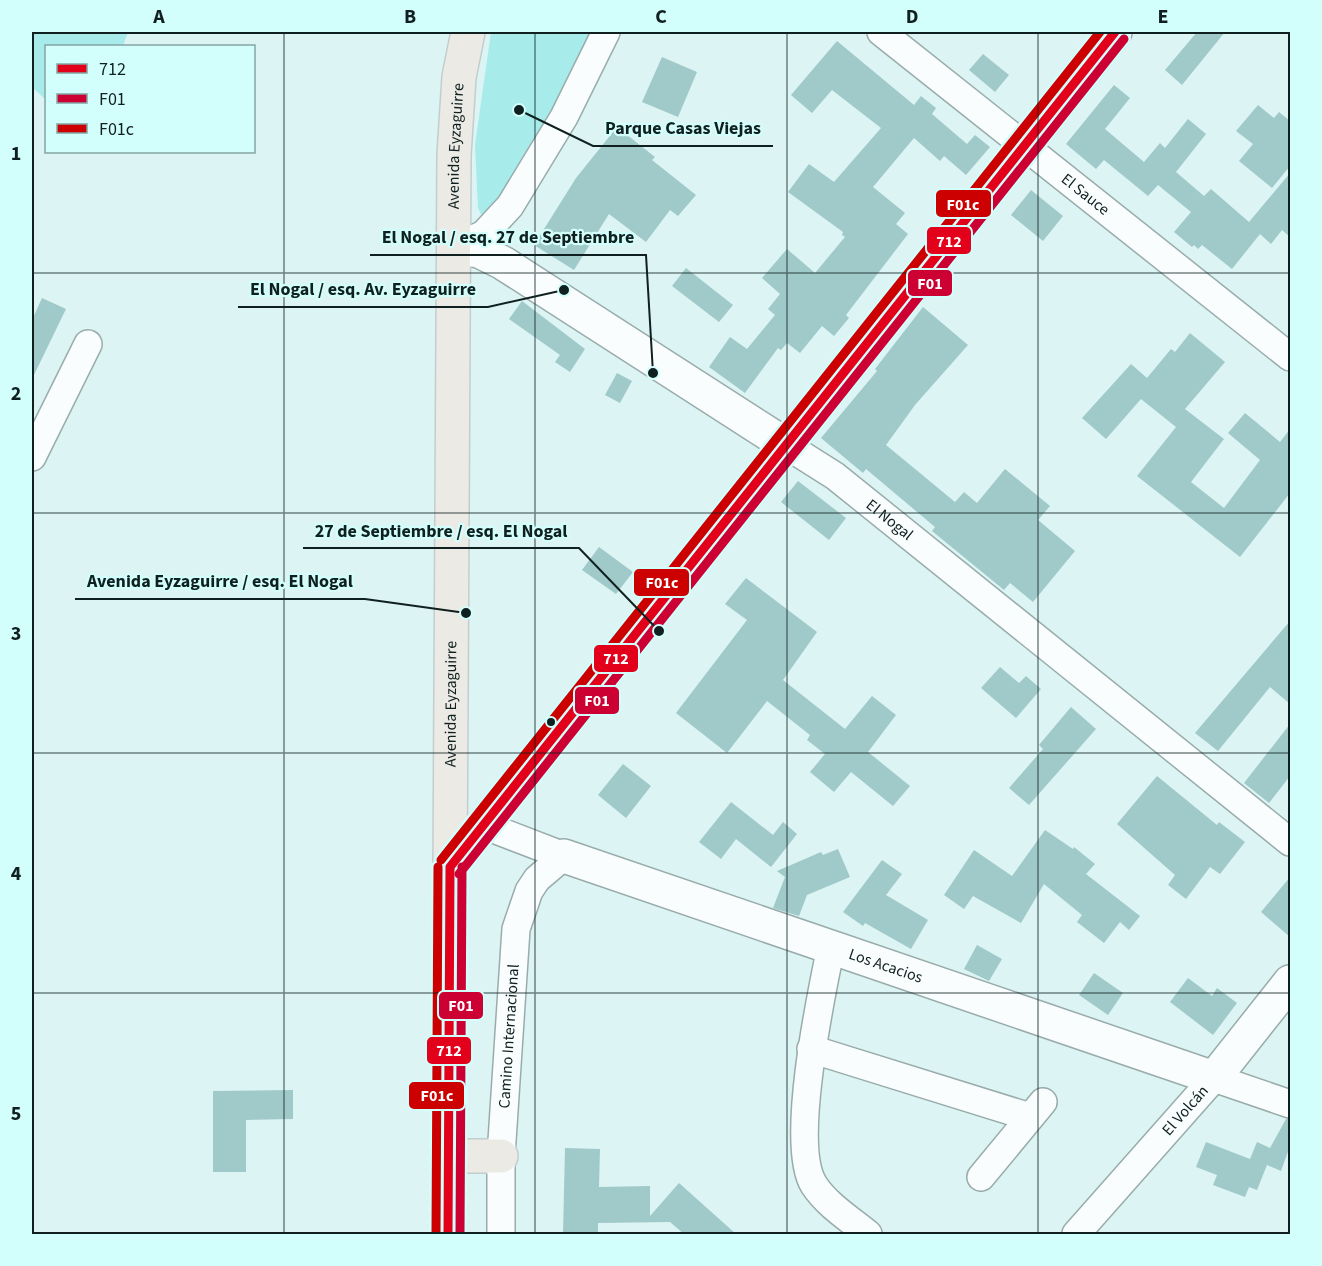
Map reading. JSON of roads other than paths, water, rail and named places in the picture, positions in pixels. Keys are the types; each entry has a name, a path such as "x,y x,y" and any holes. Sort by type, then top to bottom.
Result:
{"main road":[{"name":"Avenida Eyzaguirre","path":"448,1234 455,116 468,32"},
{"path":"449,1156 501,1156"}],"street":[{"path":"455,248 484,234 510,206 564,117 606,32"},
{"name":"El Sauce","path":"881,32 1025,144 1290,357"},
{"path":"450,867 1115,32"},
{"name":"El Nogal","path":"455,248 469,249 492,256 835,476 1290,842"},
{"path":"33,451 88,344"},
{"name":"Los Acacios","path":"483,825 564,856 1290,1104"},
{"name":"Camino Internacional","path":"501,1234 501,1156 516,929 529,891 537,879 564,856"},
{"path":"831,947 811,1049 805,1146 808,1174 822,1195 868,1234"},
{"name":"El Volcán","path":"1076,1234 1214,1078 1290,982"},
{"path":"811,1049 1037,1110 981,1177"}],"place":[{"name":"Parque Casas Viejas","path":"519,110"},
{"name":"El Nogal / esq. Av. Eyzaguirre","path":"564,290"},
{"name":"El Nogal / esq. 27 de Septiembre","path":"653,373"},
{"name":"Avenida Eyzaguirre / esq. El Nogal","path":"466,613"},
{"name":"27 de Septiembre / esq. El Nogal","path":"659,631"}]}
